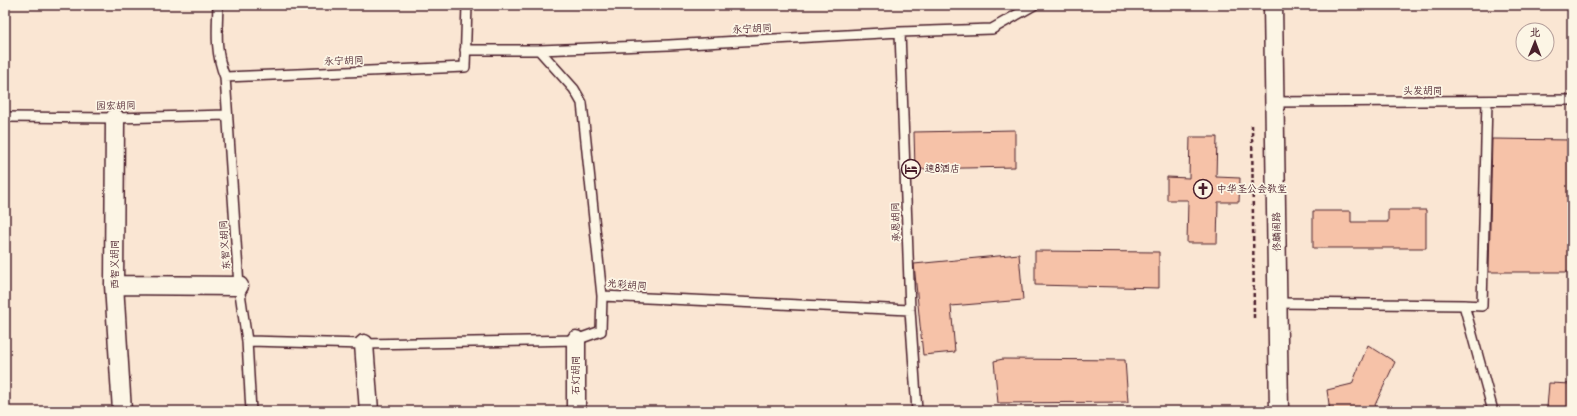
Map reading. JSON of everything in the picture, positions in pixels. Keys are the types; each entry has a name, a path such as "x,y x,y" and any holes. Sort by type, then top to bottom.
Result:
{"street":[{"name":"佟麟阁路","path":"1273,5 1279,411"},
{"name":"西智义胡同","path":"115,118 114,285 122,411"},
{"path":"114,285 239,286"},
{"name":"石灯胡同","path":"576,340 576,411"},
{"path":"364,344 369,411"}],"lane":[{"name":"东智义胡同","path":"218,5 216,46 219,64 224,77 239,286 247,341 251,411"},
{"path":"465,50 467,5"},
{"name":"永宁胡同","path":"224,77 465,67 465,50 539,50 669,45 900,32 992,29 1034,5"},
{"name":"承恩胡同","path":"900,32 910,310 917,411"},
{"name":"光彩胡同","path":"539,50 574,89 582,103 602,296 910,310"},
{"name":"头发胡同","path":"1274,102 1572,100"},
{"path":"1278,303 1482,306 1487,101"},
{"name":"园宏胡同","path":"5,117 115,118 227,115"},
{"path":"247,341 364,344 576,340 601,331 602,296"},
{"path":"1464,305 1493,411"}],"path":[{"path":"1252,125 1254,318"}],"building":[{"path":"1015,130 1015,167 915,169 914,132"},
{"name":"中华圣公会教堂","path":"1190,137 1217,137 1216,177 1240,178 1239,202 1218,202 1217,243 1187,243 1188,200 1167,200 1167,177 1189,178"},
{"path":"1492,139 1572,140 1572,272 1489,272"},
{"path":"1388,210 1426,210 1426,248 1313,248 1313,211 1351,211 1351,222 1388,222"},
{"path":"1035,251 1159,252 1159,288 1035,285"},
{"path":"1019,254 1023,300 951,306 955,352 923,355 914,264"},
{"path":"1368,345 1395,362 1375,405 1379,411 1330,411 1327,390 1352,384"},
{"path":"1003,359 1125,360 1128,402 998,403 994,361"},
{"path":"1549,383 1572,384 1572,411 1567,411 1567,409 1547,408"}],"place":[{"name":"速8酒店","path":"911,169"},
{"name":"中华圣公会教堂","path":"1203,189"}]}
